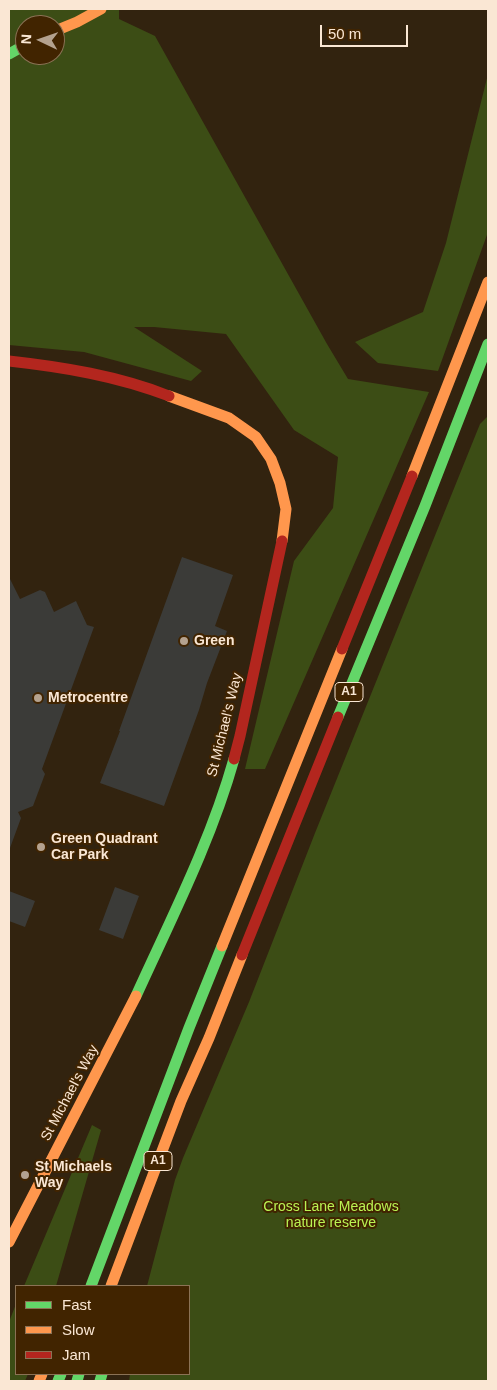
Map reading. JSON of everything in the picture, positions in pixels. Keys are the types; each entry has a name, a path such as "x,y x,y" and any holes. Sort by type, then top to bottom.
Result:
{"main road":[{"path":"65,27 100,9"},
{"name":"A1","path":"91,1285 167,1084 403,500 488,282"},
{"name":"A1","path":"111,1285 181,1101 209,1038 273,877 426,506 488,344"},
{"name":"St Michael's Way","path":"9,361 91,373 162,393 229,418 256,437 271,459 280,483 286,509 283,534 240,736 224,791 197,862 128,1013 9,1242"},
{"path":"193,1101 209,1038"},
{"path":"79,1285 118,1190 167,1084"},
{"path":"144,1230 160,1188"}],"green space":[{"path":"9,9 119,9 119,19 155,36 348,379 429,392 265,769 245,769 294,561 333,508 338,457 294,430 226,334 154,327 134,327 202,371 191,381 84,352 9,345"},
{"path":"488,74 488,232 438,371 378,363 355,342 423,312 446,243"},
{"name":"Cross Lane Meadows nature reserve","path":"488,416 488,1381 129,1381 130,1375 190,1375 190,1285 147,1285 175,1180 249,1002 480,424"},
{"path":"92,1125 101,1130 56,1285 24,1285"},
{"path":"15,1307 15,1375 28,1375 25,1381 9,1381 9,1322"}],"building":[{"path":"182,557 233,575 215,626 227,631 164,806 100,783"},
{"name":"Metrocentre","path":"9,577 20,599 40,590 45,592 54,612 76,601 87,625 94,627 42,769 45,774 33,806 18,812 21,818 10,848 9,848"},
{"path":"115,887 139,896 123,939 99,930"},
{"path":"9,891 35,901 25,927 9,921"}],"traffic: fast":[{"path":"9,54 15,51"},
{"path":"338,717 425,506 488,344"},
{"path":"136,996 202,850 225,790 234,759"},
{"path":"91,1285 222,946"},
{"path":"58,1381 61,1375"},
{"path":"77,1381 79,1375"},
{"path":"100,1381 102,1375"}],"traffic: slow":[{"path":"65,27 101,9"},
{"path":"412,476 488,282"},
{"path":"169,396 229,418 256,437 271,459 280,483 286,509 282,541"},
{"path":"222,946 342,649"},
{"path":"111,1285 181,1101 209,1038 242,955"},
{"path":"9,1242 136,996"},
{"path":"39,1381 42,1375"}],"traffic: jam":[{"path":"9,361 90,373 130,383 169,396"},
{"path":"342,649 412,476"},
{"path":"234,759 282,541"},
{"path":"242,955 338,717"}],"place":[{"name":"Green","path":"184,641"},
{"name":"Metrocentre","path":"38,698"},
{"name":"Green Quadrant Car Park","path":"41,847"},
{"name":"St Michaels Way","path":"25,1175"}]}
